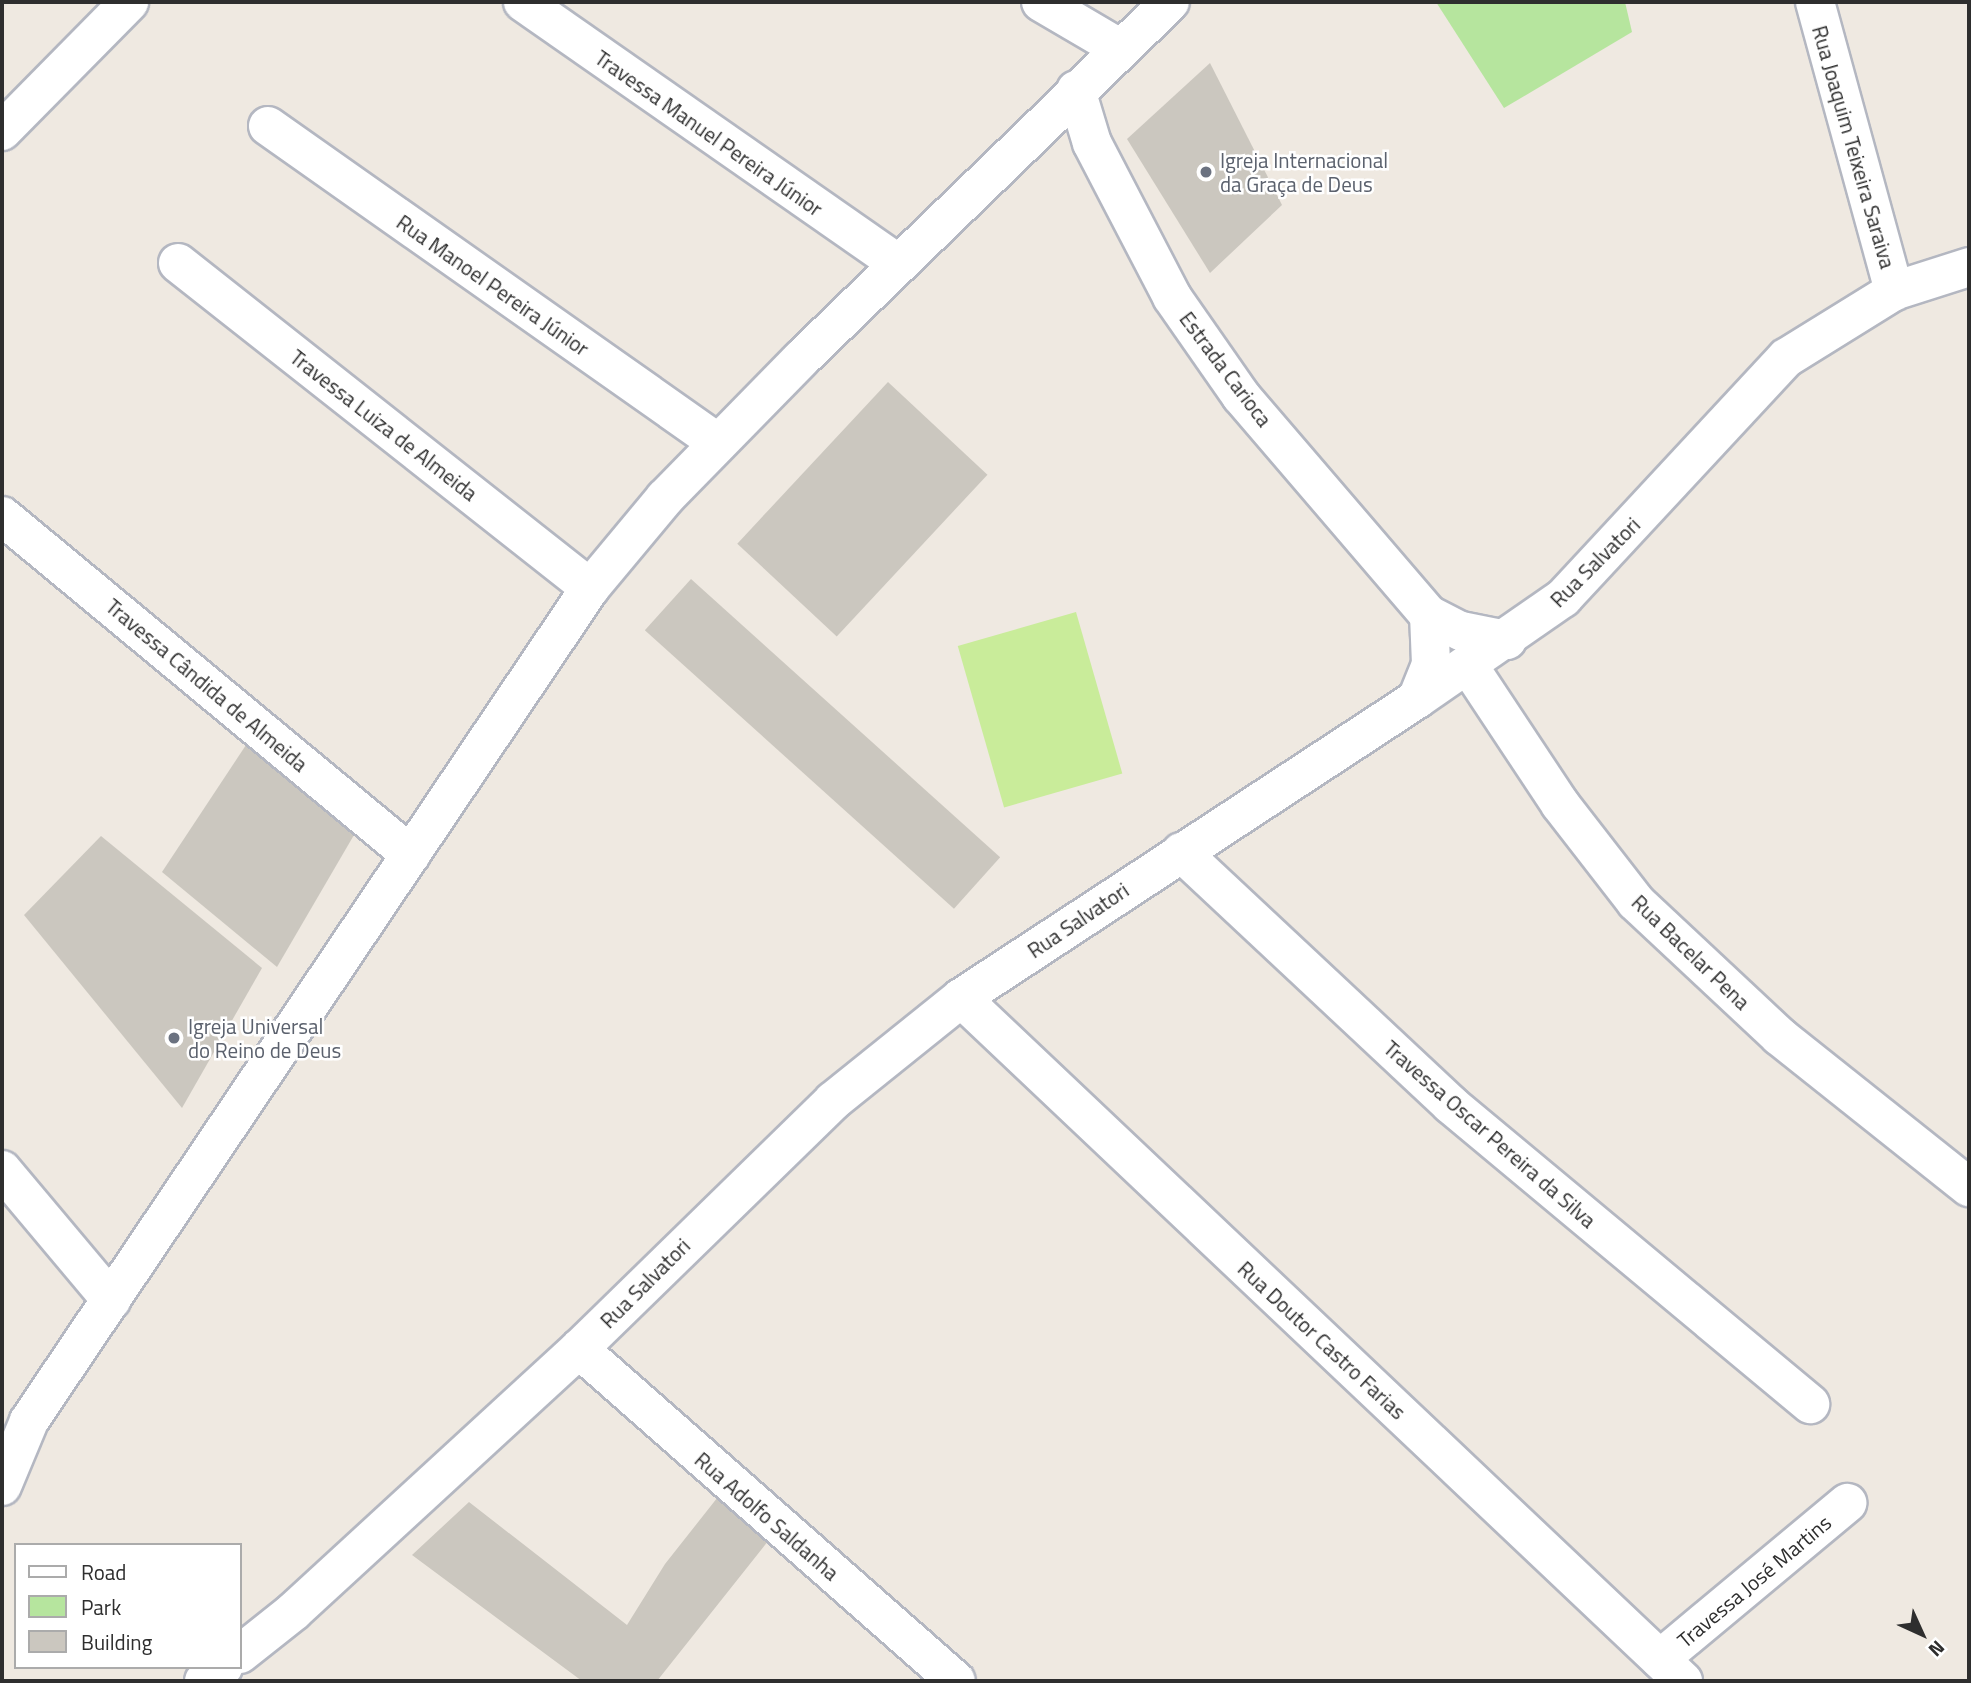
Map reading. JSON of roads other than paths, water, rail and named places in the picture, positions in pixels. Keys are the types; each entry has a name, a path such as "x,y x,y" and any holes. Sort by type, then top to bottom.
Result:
{"street":[{"path":"2,131 130,2"},
{"name":"Travessa Manuel Pereira Júnior","path":"523,2 897,263"},
{"path":"1041,2 1121,49"},
{"path":"2,1486 15,1433 111,1300 590,588 718,443 897,263 1170,2"},
{"name":"Rua Joaquim Teixeira Saraiva","path":"1815,2 1894,291"},
{"name":"Estrada Carioca","path":"1076,90 1092,143 1172,297 1241,396 1429,615 1461,631 1507,640"},
{"name":"Rua Manoel Pereira Júnior","path":"268,126 718,443"},
{"name":"Travessa Luiza de Almeida","path":"178,263 590,588"},
{"name":"Rua Salvatori","path":"242,1652 294,1611 579,1349 833,1101 961,998 1507,640 1563,598 1613,548 1786,358 1894,291 1969,267"},
{"name":"Travessa Cândida de Almeida","path":"2,516 411,855"},
{"path":"1418,699 1431,664 1429,615"},
{"name":"Rua Bacelar Pena","path":"1468,665 1560,804 1636,902 1779,1036 1969,1188"},
{"name":"Travessa Oscar Pereira da Silva","path":"1181,852 1450,1104 1810,1404"},
{"name":"Rua Doutor Castro Farias","path":"961,998 1672,1670"},
{"path":"2,1170 111,1300"},
{"name":"Rua Adolfo Saldanha","path":"579,1349 956,1681"},
{"name":"Travessa José Martins","path":"1672,1670 1847,1503"}],"place":[{"name":"Igreja Internacional da Graça de Deus","path":"1206,172"},
{"name":"Igreja Universal do Reino de Deus","path":"174,1038"}]}
